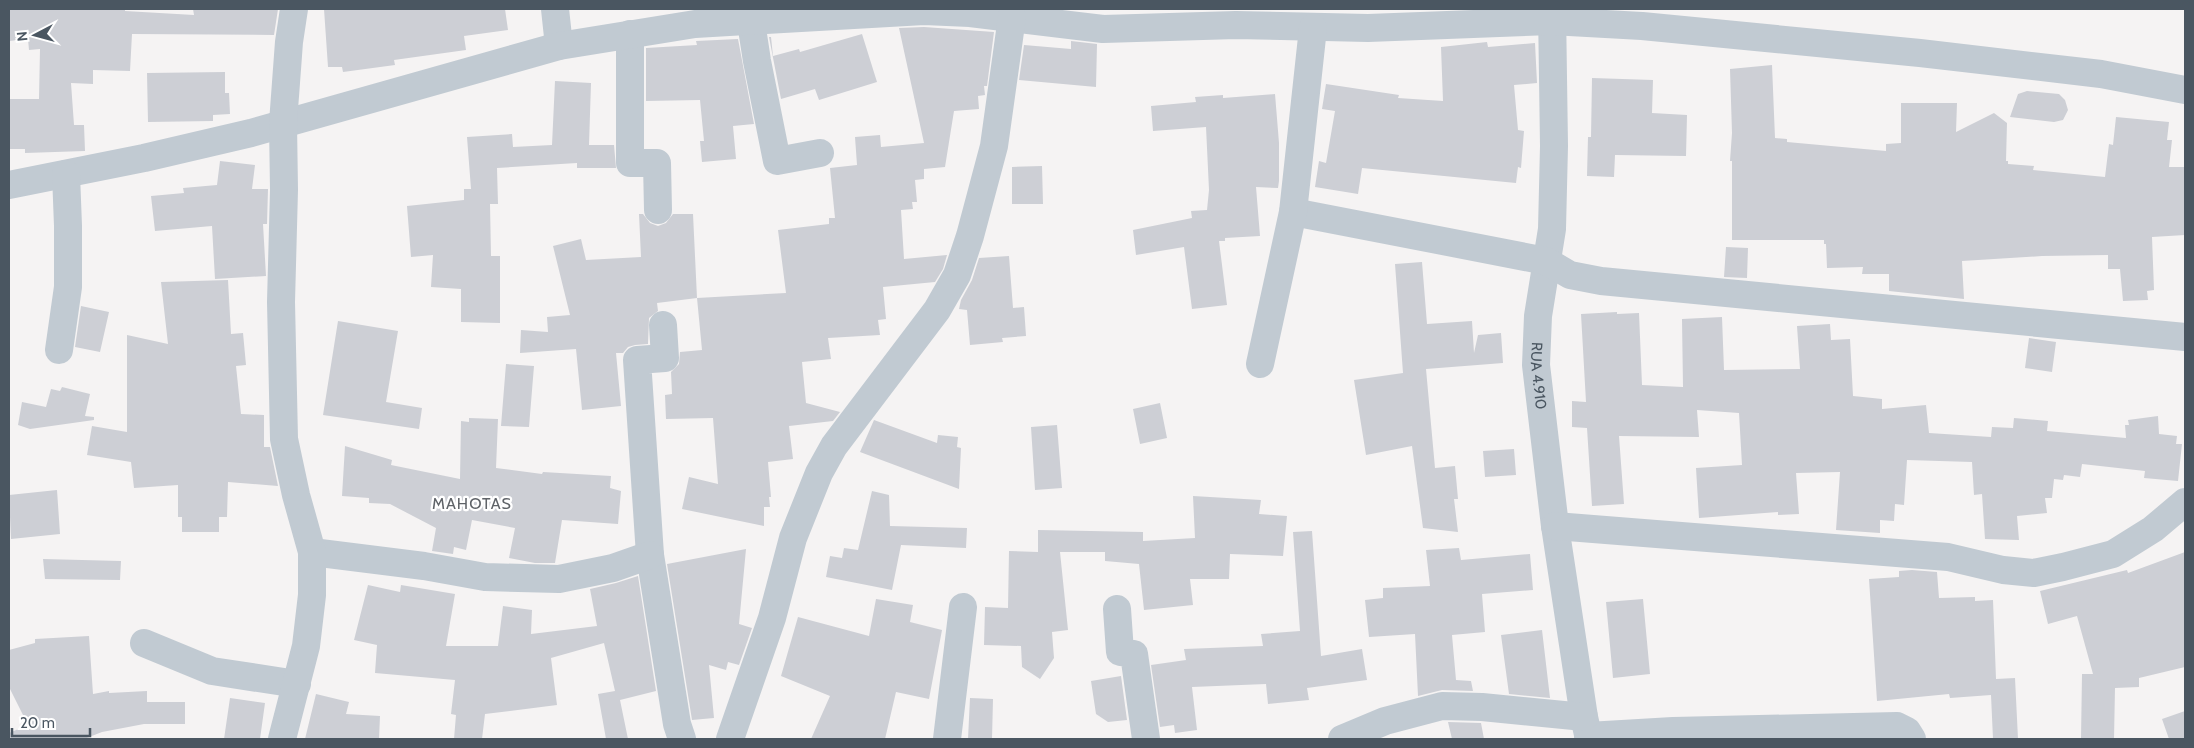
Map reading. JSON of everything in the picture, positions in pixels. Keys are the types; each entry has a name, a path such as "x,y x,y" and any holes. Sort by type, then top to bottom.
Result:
{"street":[{"path":"282,739 306,646 310,612 312,552 296,495 284,440 281,302 284,190 283,123 289,42 294,9"},
{"path":"555,9 559,46"},
{"path":"9,186 242,135 559,46 695,24 924,11 1012,17 1313,28 1368,28 1552,15 1642,26 1920,52 2101,74 2185,90"},
{"name":"RUA 4.910","path":"1552,15 1554,146 1552,229 1538,316 1536,365 1555,526 1587,731"},
{"path":"730,739 772,618 793,538 819,473 834,446 937,310 957,274 970,236 994,146 1012,17"},
{"path":"752,22 763,94 777,161 820,153"},
{"path":"1260,364 1293,212 1313,28"},
{"path":"630,34 630,163 657,163 658,210"},
{"path":"60,350 68,287 66,174"},
{"path":"1293,212 1546,261 1570,275 1601,281 2185,337"},
{"path":"663,325 665,358 638,360 650,556 677,724 682,739"},
{"path":"1555,526 1948,557 2003,570 2034,573 2113,554 2153,529 2185,502"},
{"path":"312,552 424,566 485,578 559,579 613,568 650,556"},
{"path":"947,739 963,607"},
{"path":"1117,609 1120,652 1134,654 1146,739"},
{"path":"144,643 212,671 297,684"},
{"path":"1342,739 1385,721 1442,706 1482,707 1587,731 1897,726 1906,731 1912,739"}],"building":[{"path":"9,9 125,9 125,11 194,15 193,9 278,9 274,35 132,34 130,71 93,70 93,84 71,83 74,125 84,125 85,151 25,153 25,149 9,149 9,99 39,99 40,49 29,50 28,39 9,41"},
{"path":"324,9 505,9 508,30 464,36 466,50 394,60 395,65 343,72 342,67 328,67"},
{"path":"924,27 994,32 987,86 984,86 985,95 978,96 979,109 954,111 945,167 924,169 924,179 915,180 917,202 912,202 913,209 901,210 904,259 947,255 943,269 935,282 883,287 886,319 878,320 880,335 828,338 831,359 802,362 806,403 840,412 833,421 789,426 793,459 768,462 771,497 769,497 770,507 764,507 764,526 682,509 689,477 718,484 713,418 666,419 665,395 672,394 671,372 679,364 680,352 702,350 697,298 786,293 778,230 829,224 829,218 835,218 830,168 857,165 855,137 880,135 881,147 924,143 899,28"},
{"path":"862,34 877,82 819,100 815,89 781,99 769,37 771,37 773,56 799,49 800,52"},
{"path":"738,39 754,124 733,126 736,159 702,162 700,141 704,141 700,100 646,101 646,48 697,45 696,41"},
{"path":"1071,41 1097,44 1096,87 1019,80 1024,45 1071,49"},
{"path":"1487,42 1488,47 1535,43 1537,83 1514,85 1518,130 1524,131 1521,168 1518,167 1516,183 1362,168 1358,194 1315,187 1319,161 1326,163 1335,111 1322,109 1326,84 1399,95 1398,98 1443,101 1441,47"},
{"path":"1772,65 1775,138 1787,139 1787,142 1886,151 1886,144 1901,143 1901,103 1957,103 1956,132 1994,113 2007,123 2006,161 2008,161 2008,164 2034,166 2033,170 2105,177 2109,144 2113,145 2116,117 2169,122 2167,140 2172,140 2169,167 2185,167 2185,235 2152,237 2154,290 2147,291 2148,300 2123,301 2120,269 2108,269 2108,255 2042,256 1962,261 1964,299 1889,291 1889,274 1862,274 1863,267 1827,268 1826,244 1824,244 1824,240 1732,240 1730,69"},
{"path":"225,72 225,93 229,93 230,114 213,115 213,121 148,122 147,73"},
{"path":"1592,78 1653,80 1652,113 1687,115 1686,156 1615,155 1614,177 1587,176 1588,137 1591,137"},
{"path":"555,81 591,83 589,145 614,145 616,168 577,168 577,163 497,168 498,204 490,204 491,256 500,256 500,323 461,322 461,289 431,287 433,255 411,257 407,206 464,200 464,189 471,189 467,137 512,134 513,147 552,145"},
{"path":"2027,91 2059,94 2065,100 2068,110 2063,120 2054,122 2010,117 2018,94"},
{"path":"1275,94 1279,143 1279,181 1278,188 1256,187 1260,236 1225,238 1225,241 1219,241 1227,305 1192,309 1184,247 1136,255 1133,230 1192,218 1191,211 1207,210 1209,190 1206,127 1153,131 1151,106 1196,102 1195,97 1223,95 1223,98"},
{"path":"220,161 255,165 252,189 268,189 267,224 263,224 266,276 215,279 212,226 155,231 151,196 184,193 183,188 217,185"},
{"path":"1042,166 1043,204 1012,204 1012,167"},
{"path":"639,214 643,214 650,223 658,226 666,223 673,214 693,214 697,298 657,303 658,311 649,318 648,344 635,345 628,347 623,353 616,353 621,406 582,410 576,349 520,353 521,330 548,332 547,317 570,315 553,246 581,239 586,260 641,257"},
{"path":"1726,247 1748,248 1747,278 1724,277"},
{"path":"1009,256 1013,308 1024,307 1026,336 1002,338 1003,342 970,345 967,310 959,309 961,300 972,280 979,258"},
{"path":"1422,262 1427,324 1472,321 1474,353 1478,335 1501,333 1503,363 1426,369 1435,468 1455,466 1458,499 1454,499 1458,532 1423,528 1412,446 1366,455 1354,380 1403,373 1395,264"},
{"path":"228,280 231,334 243,333 246,365 236,366 241,414 264,415 264,447 270,447 278,486 228,482 227,517 219,517 219,532 182,532 182,517 178,517 178,485 134,488 131,462 87,455 92,426 127,432 127,335 168,344 161,282"},
{"path":"81,306 109,312 100,352 75,347"},
{"path":"1617,312 1617,314 1639,313 1642,385 1683,387 1682,319 1722,317 1724,370 1800,369 1797,326 1830,324 1831,340 1850,339 1853,396 1882,399 1882,409 1926,405 1929,433 1991,437 1992,427 2013,428 2014,418 2048,421 2047,431 2126,438 2125,425 2129,425 2128,420 2158,416 2159,434 2177,436 2176,444 2182,444 2178,481 2144,478 2145,471 2082,464 2080,477 2064,475 2063,480 2054,479 2052,498 2045,498 2047,513 2017,516 2019,540 1985,539 1982,494 1974,495 1972,462 1907,460 1904,505 1895,504 1894,521 1880,520 1880,533 1836,530 1840,472 1796,473 1799,514 1778,515 1778,512 1699,518 1696,468 1742,465 1739,413 1697,410 1699,437 1619,436 1624,504 1592,506 1587,428 1572,427 1572,401 1586,402 1581,314"},
{"path":"338,321 398,331 386,402 422,408 419,429 323,415"},
{"path":"2029,338 2056,342 2052,372 2025,368"},
{"path":"506,364 534,366 529,427 501,426"},
{"path":"62,387 90,394 85,416 94,417 94,420 30,429 18,425 22,402 46,407 51,389 60,391"},
{"path":"1160,403 1167,438 1140,444 1133,409"},
{"path":"469,418 498,419 496,468 542,474 543,472 611,476 610,488 621,491 618,524 562,520 555,563 535,563 509,558 515,528 472,520 466,550 454,547 453,554 432,551 436,528 390,504 369,503 369,498 342,496 345,446 392,460 391,465 460,479 461,421 469,422"},
{"path":"874,420 937,443 938,435 958,437 957,447 961,448 959,489 860,452"},
{"path":"1057,425 1062,488 1035,490 1031,427"},
{"path":"1514,449 1516,475 1485,477 1483,451"},
{"path":"57,490 60,534 11,539 9,495"},
{"path":"872,491 889,495 890,526 967,528 966,548 901,545 892,590 826,577 830,556 842,558 844,548 858,550"},
{"path":"1193,496 1261,500 1259,514 1287,516 1283,556 1230,554 1229,579 1190,579 1193,605 1144,610 1139,564 1105,561 1105,552 1060,552 1068,630 1052,632 1054,658 1040,679 1022,667 1021,646 984,645 985,607 1008,608 1009,551 1038,552 1038,530 1143,532 1143,541 1195,538"},
{"path":"1312,531 1321,656 1362,649 1367,680 1307,688 1309,700 1268,704 1266,684 1192,687 1197,730 1175,733 1174,725 1160,727 1151,665 1186,660 1184,649 1263,646 1261,634 1300,631 1293,532"},
{"path":"1459,548 1461,560 1530,554 1533,590 1482,594 1485,632 1452,635 1456,680 1471,681 1473,691 1442,690 1418,696 1415,634 1369,637 1365,600 1383,598 1383,588 1430,586 1426,550"},
{"path":"746,549 739,624 752,628 739,665 728,662 726,670 709,665 714,718 692,720 667,564"},
{"path":"2185,552 2185,667 2139,678 2139,687 2115,688 2114,739 2081,739 2082,674 2093,674 2077,616 2048,624 2040,591 2127,570 2128,573"},
{"path":"43,559 121,561 120,580 45,579"},
{"path":"1899,571 1937,572 1939,598 1975,597 1975,601 1993,600 1996,679 2015,678 2018,739 1993,739 1991,695 1950,698 1949,694 1877,701 1869,579 1899,577"},
{"path":"638,576 656,691 620,700 628,739 606,739 598,694 615,691 604,643 551,658 557,705 485,714 482,739 454,739 456,715 451,714 455,680 375,673 377,645 354,640 368,585 400,592 401,585 455,594 446,646 498,646 503,606 532,610 531,634 597,626 590,589"},
{"path":"876,599 913,605 910,622 942,630 929,699 896,692 885,739 811,739 830,696 781,676 798,617 869,636"},
{"path":"1643,599 1650,674 1613,678 1606,602"},
{"path":"1542,630 1550,698 1509,694 1501,635"},
{"path":"89,636 93,694 109,691 109,693 147,691 147,702 185,702 185,724 144,724 102,732 84,739 9,739 9,733 28,725 9,687 9,650 35,643 35,639"},
{"path":"1121,676 1127,720 1108,722 1096,714 1091,681"},
{"path":"316,694 349,702 346,714 380,716 379,739 305,739"},
{"path":"230,698 265,703 260,739 224,739"},
{"path":"970,698 993,699 992,739 968,739"},
{"path":"2185,711 2185,739 2169,739 2162,719"},
{"path":"1448,722 1481,723 1484,739 1452,739"}],"district":[{"name":"MAHOTAS","path":"472,503"}]}
